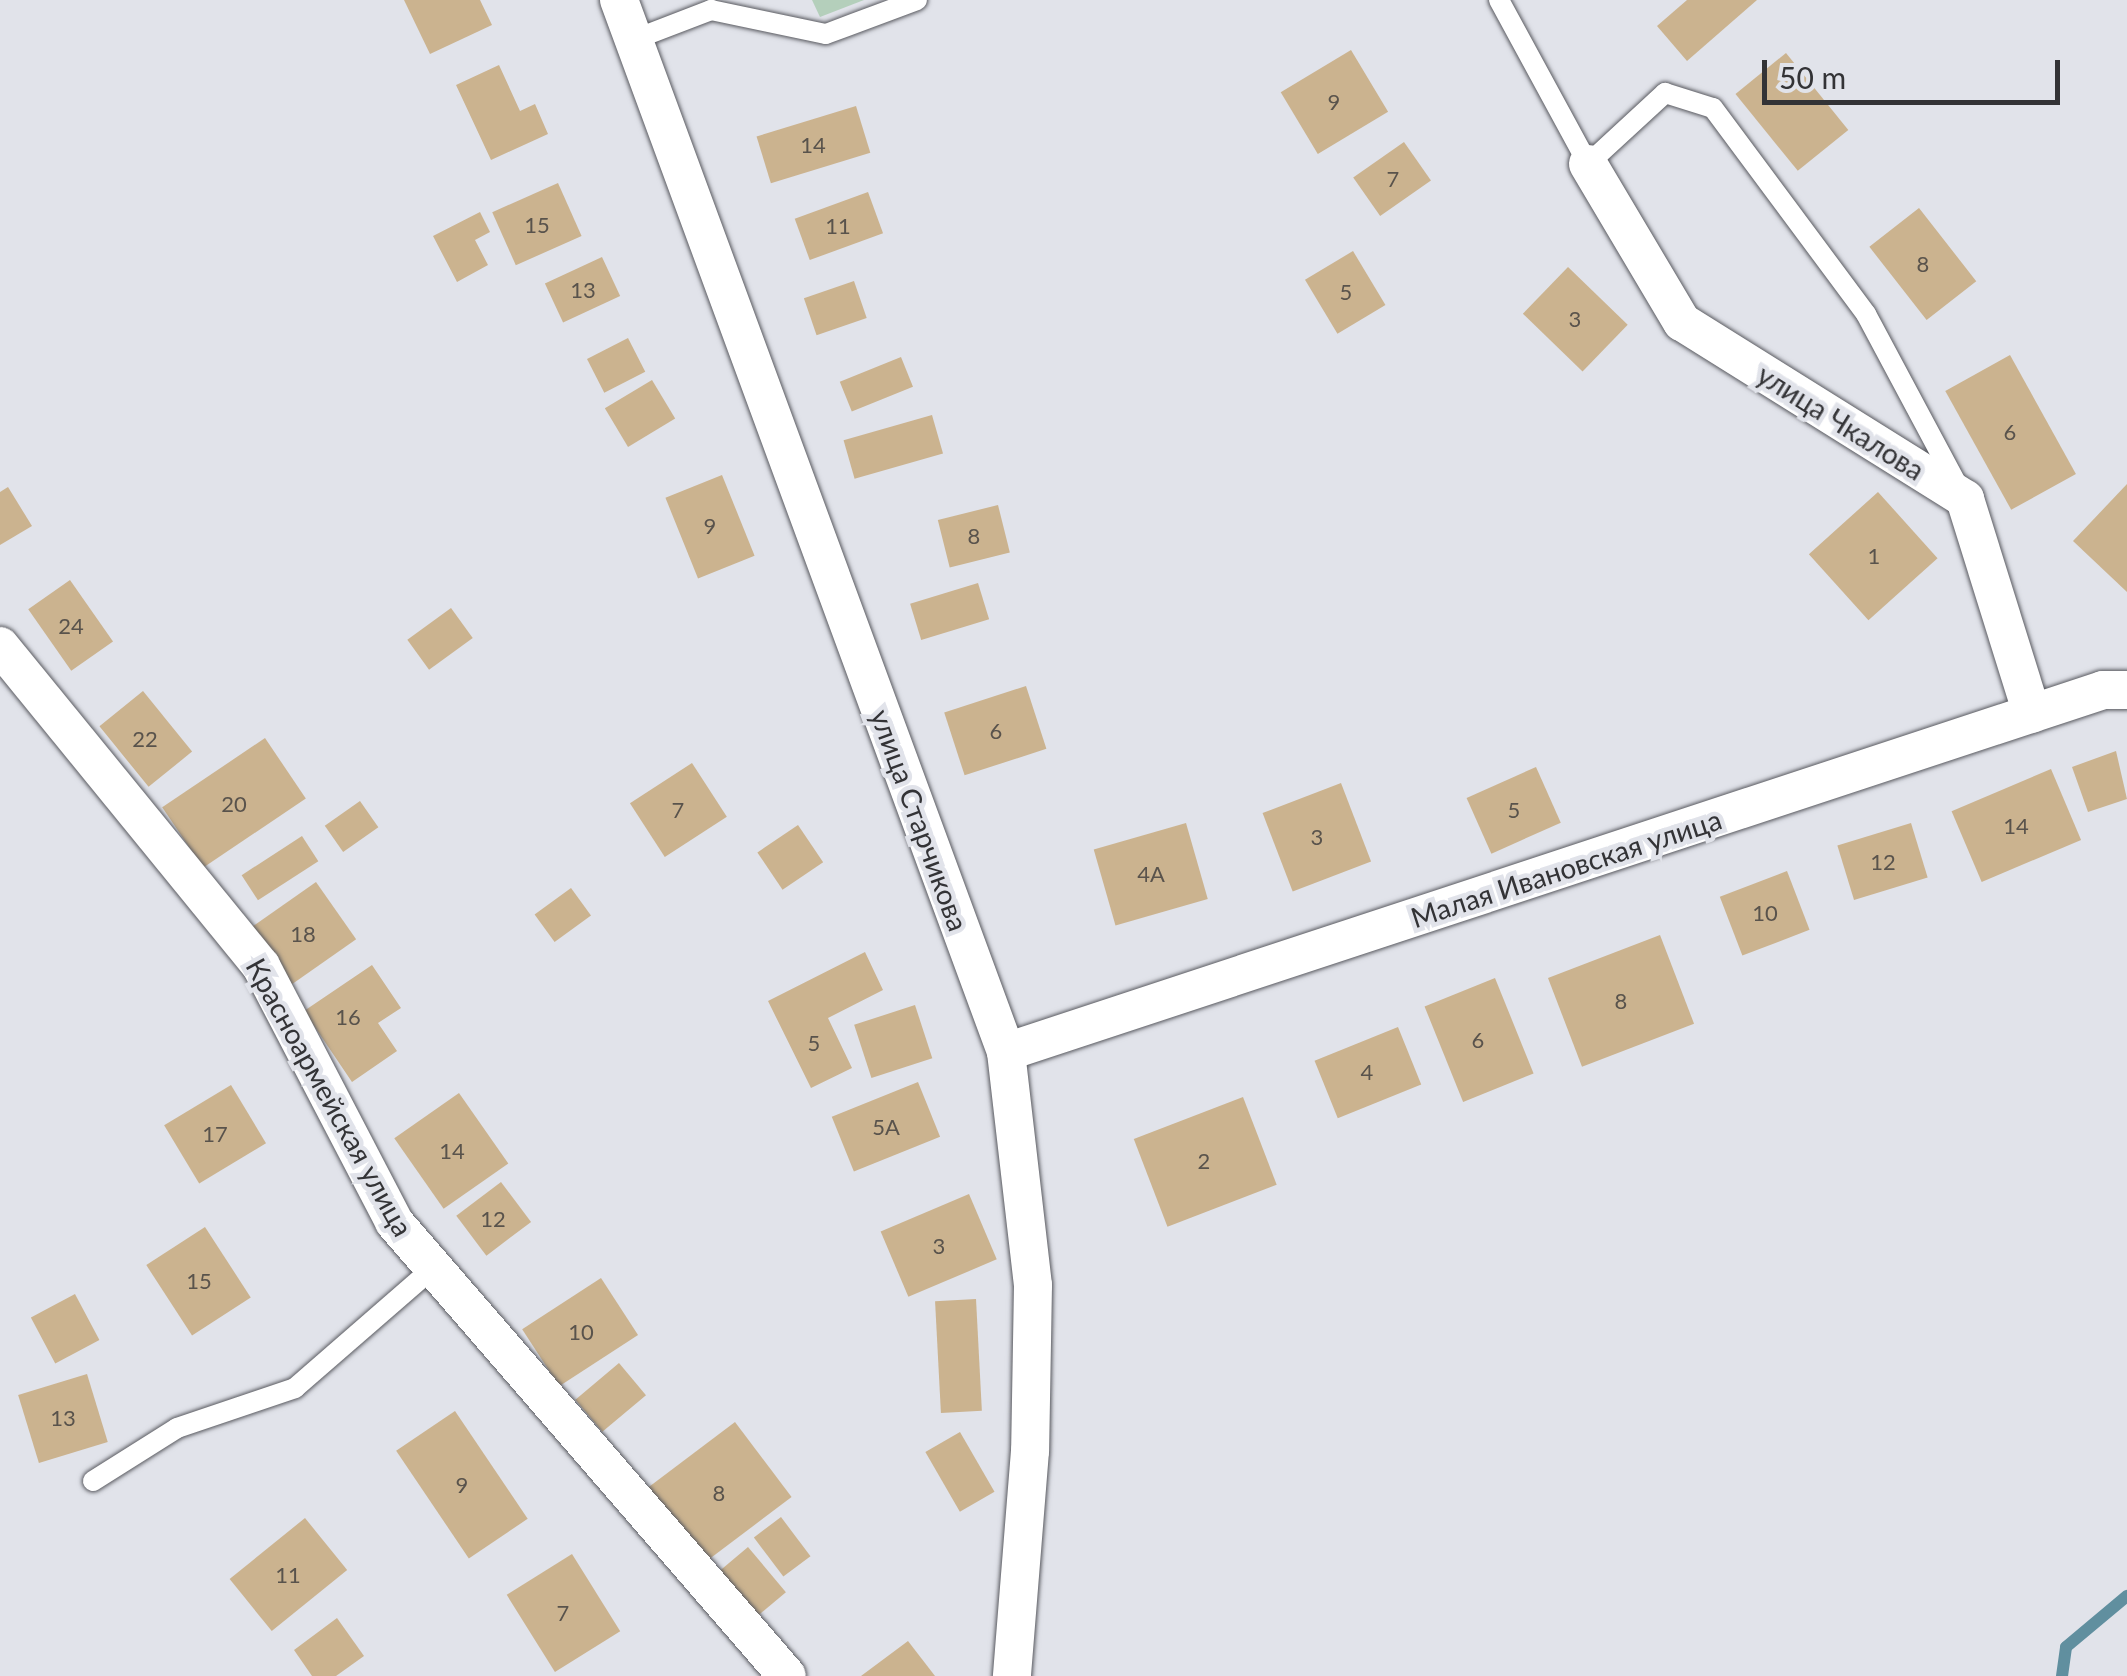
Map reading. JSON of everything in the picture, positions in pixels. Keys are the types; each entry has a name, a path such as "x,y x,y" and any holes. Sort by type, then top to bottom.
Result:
{"street":[{"name":"улица Старчикова","path":"619,0 1006,1052 1033,1286 1030,1450 1012,1676"},
{"name":"улица Чкалова","path":"1588,164 1682,322 1964,499"},
{"path":"1964,499 2032,714"},
{"name":"Красноармейская улица","path":"0,646 261,966 394,1222 787,1676"},
{"name":"Малая Ивановская улица","path":"1006,1052 2103,690 2127,690"}],"lane":[{"path":"634,40 711,10 826,34 916,0"},
{"path":"1499,0 1588,164 1665,93 1713,108 1866,314 1964,499"},
{"path":"92,1480 177,1428 295,1388 433,1268"}],"green space":[{"path":"812,0 864,0 820,17"}],"building":[{"path":"404,0 480,0 492,25 430,54"},
{"path":"1687,0 1757,0 1687,61 1657,26"},
{"path":"1351,50 1388,112 1318,154 1281,92"},
{"path":"1786,53 1848,130 1798,171 1735,94"},
{"path":"499,65 520,111 535,104 548,134 491,160 456,85"},
{"path":"856,106 870,153 771,183 757,136"},
{"path":"1404,142 1431,181 1380,216 1353,178"},
{"path":"558,183 582,236 516,265 492,212"},
{"path":"868,192 883,233 810,260 795,219"},
{"path":"1919,208 1976,281 1927,320 1869,247"},
{"path":"480,212 490,232 475,240 488,265 457,282 433,236"},
{"path":"1353,251 1385,305 1337,334 1305,280"},
{"path":"602,257 620,296 563,323 545,284"},
{"path":"1568,267 1628,325 1583,371 1523,314"},
{"path":"854,281 867,318 817,335 804,298"},
{"path":"628,338 645,372 604,393 587,359"},
{"path":"2010,355 2076,474 2011,510 1945,391"},
{"path":"901,357 913,387 852,411 840,382"},
{"path":"652,380 675,419 628,447 605,408"},
{"path":"932,415 943,453 855,479 844,440"},
{"path":"722,475 755,556 698,579 665,498"},
{"path":"2127,484 2127,592 2073,541"},
{"path":"8,487 32,526 0,545 0,492"},
{"path":"1878,492 1938,558 1868,620 1809,554"},
{"path":"998,505 1010,553 950,568 938,520"},
{"path":"70,580 113,641 71,671 28,609"},
{"path":"978,583 989,619 921,640 910,604"},
{"path":"451,608 473,638 429,670 407,640"},
{"path":"1026,686 1046,749 965,775 944,713"},
{"path":"143,691 192,752 149,787 99,726"},
{"path":"265,738 306,799 203,868 162,807"},
{"path":"2116,751 2127,799 2088,812 2072,767"},
{"path":"692,763 727,817 665,857 630,803"},
{"path":"1536,767 1561,823 1491,854 1467,798"},
{"path":"2051,769 2081,840 1982,882 1952,811"},
{"path":"1341,783 1371,861 1293,892 1263,813"},
{"path":"360,801 378,827 343,852 325,826"},
{"path":"1186,823 1208,899 1115,925 1094,849"},
{"path":"1911,823 1928,878 1854,900 1837,846"},
{"path":"798,825 823,862 783,890 757,852"},
{"path":"302,836 318,861 258,900 242,875"},
{"path":"1787,871 1810,930 1742,956 1720,897"},
{"path":"316,882 356,939 290,986 250,928"},
{"path":"571,888 591,916 555,942 535,914"},
{"path":"1660,935 1694,1024 1582,1067 1548,978"},
{"path":"865,952 883,990 828,1018 852,1068 811,1088 768,1001"},
{"path":"372,965 401,1008 378,1023 397,1051 352,1082 304,1011"},
{"path":"1495,978 1534,1073 1463,1102 1425,1006"},
{"path":"915,1005 932,1058 871,1078 854,1025"},
{"path":"1398,1027 1421,1084 1338,1118 1315,1061"},
{"path":"918,1082 940,1137 854,1172 832,1117"},
{"path":"231,1085 266,1143 199,1183 164,1125"},
{"path":"459,1093 508,1163 444,1209 394,1138"},
{"path":"1243,1097 1277,1185 1167,1227 1134,1139"},
{"path":"501,1182 531,1222 486,1256 456,1216"},
{"path":"969,1194 997,1259 908,1297 881,1232"},
{"path":"205,1227 251,1297 192,1336 146,1265"},
{"path":"601,1278 638,1335 559,1386 522,1329"},
{"path":"75,1294 99,1340 55,1363 31,1317"},
{"path":"976,1299 982,1411 941,1413 935,1301"},
{"path":"619,1363 646,1395 602,1432 575,1400"},
{"path":"87,1374 108,1442 39,1463 18,1395"},
{"path":"455,1411 528,1519 469,1558 396,1451"},
{"path":"735,1422 792,1497 704,1563 647,1488"},
{"path":"960,1432 994,1492 960,1512 925,1452"},
{"path":"781,1517 810,1556 783,1577 754,1537"},
{"path":"305,1518 347,1570 272,1631 230,1579"},
{"path":"748,1547 786,1592 753,1620 715,1575"},
{"path":"572,1554 620,1631 555,1672 507,1595"},
{"path":"337,1618 364,1656 336,1676 312,1676 294,1650"},
{"path":"908,1641 935,1676 861,1676"}],"waterway":[{"path":"2062,1676 2066,1647 2127,1596"}]}
